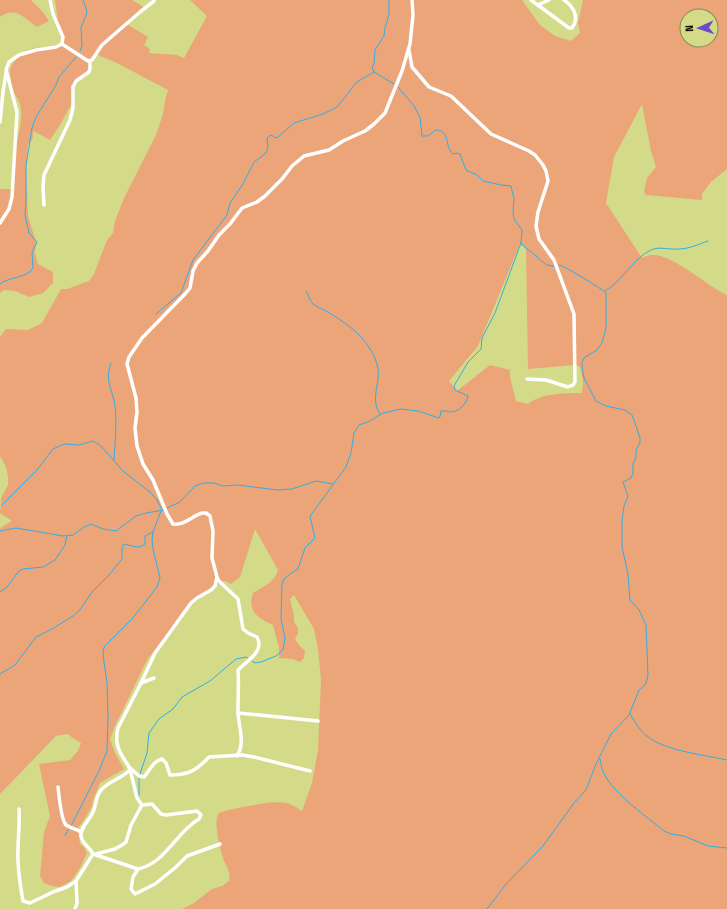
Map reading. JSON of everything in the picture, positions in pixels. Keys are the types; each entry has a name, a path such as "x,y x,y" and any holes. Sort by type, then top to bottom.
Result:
{"street":[{"path":"50,0 53,14 63,37 62,44"},
{"path":"237,756 240,751 241,743 238,713 238,670 254,655 259,649 260,645 257,637 243,629 238,599 220,582 217,577 212,558 213,531 210,516 206,513 202,513 177,525 173,524 167,514 153,480 143,464 136,437 136,398 128,370 128,360 142,338 185,294 192,284 194,268 240,210 257,202 265,196 296,162 304,156 329,150 343,140 365,131 382,116 389,105 409,49 413,27 412,0"},
{"path":"531,0 569,28 572,28 575,22 575,11 564,0"},
{"path":"538,5 549,0"},
{"path":"44,205 42,187 44,175 70,120 73,108 72,87 89,72 90,61 102,45 154,1"},
{"path":"62,44 90,61"},
{"path":"0,122 2,92 9,62 19,55 36,50 56,47 62,44"},
{"path":"409,49 412,67 429,87 451,96 491,134 535,155 543,164 546,171 548,181 538,212 536,226 539,239 554,260 574,314 575,382 573,385 568,387 546,380 527,379"},
{"path":"0,223 9,209 12,197 17,121 16,105 6,70"},
{"path":"142,805 137,798 129,768 118,748 116,735 118,728 164,638 191,603 213,588 217,582 217,577"},
{"path":"141,683 154,678"},
{"path":"238,713 318,721"},
{"path":"129,768 139,776 144,777 154,763 157,760 162,759 166,763 170,775 175,775 199,768 209,757 254,756 310,772"},
{"path":"129,768 127,772 110,782 101,790 96,798 93,812 81,832 81,838 93,854 138,869 144,867 162,855 192,823 199,820 201,815 197,811 166,816 161,814 152,804 142,805"},
{"path":"58,787 63,822 81,832"},
{"path":"93,854 98,854 126,842 131,825 142,805"},
{"path":"19,809 18,852 20,885 23,901 30,903 76,881 93,854"},
{"path":"138,869 133,877 130,890 135,894 155,884 187,856 220,844"},
{"path":"75,909 77,903 76,881"}],"shaded area":[{"path":"0,0 31,0 49,21 37,27 19,14 10,13 0,17"},
{"path":"55,0 132,0 145,8 127,24 148,37 144,45 150,49 149,53 177,55 184,58 207,16 190,0 522,0 540,25 555,36 571,41 580,33 578,23 583,0 727,0 727,169 711,182 702,194 702,200 646,195 644,192 647,178 656,167 651,151 642,104 614,157 606,203 642,258 651,255 669,259 727,295 727,909 182,909 194,903 212,889 222,886 229,881 229,873 224,861 218,836 216,822 219,813 243,807 277,802 290,804 302,811 312,783 318,750 321,680 318,649 314,629 294,595 290,599 294,622 298,628 298,633 295,639 305,651 304,658 300,662 293,659 279,658 279,648 273,625 258,617 251,605 253,593 271,581 278,570 255,529 240,577 231,584 225,581 220,582 196,598 164,640 148,658 110,739 115,753 124,769 100,783 92,806 78,828 80,844 84,847 87,853 80,868 71,881 60,887 44,883 40,876 44,832 50,816 39,764 70,760 78,751 81,743 67,734 56,736 0,794 0,528 12,521 0,513 1,498 8,485 8,477 6,467 0,456 0,337 6,329 28,330 42,323 61,289 67,289 89,281 94,274 107,240 113,233 115,221 124,198 156,135 163,114 168,90 117,63 95,54 90,71 71,86 72,103 50,140 33,131 33,138 28,145 26,166 28,216 36,242 35,253 38,264 53,272 53,283 43,293 29,297 15,291 4,290 0,293 0,189 13,189 15,152 21,116 20,104 14,93 11,79 11,66 21,54 26,51 57,45 62,43 63,37 58,22","holes":["520,244 526,248 528,369 576,365 580,367 583,382 582,393 546,396 533,400 528,404 516,401 510,377 510,370 490,365 457,391 449,381 478,346"]}],"waterway":[{"path":"80,51 82,45 81,28 87,13 83,0"},
{"path":"389,0 389,14 384,36 375,50 374,64 372,67 374,72 394,84"},
{"path":"0,284 4,281 22,276 30,272 33,268 32,252 37,242 29,233 25,215 26,166 32,128 36,117 56,85 59,77 76,57"},
{"path":"156,314 181,293 193,260 227,215 230,203 243,184 254,162 267,151 267,138 271,135 275,138 278,137 294,123 323,114 337,107 357,82 374,72"},
{"path":"252,661 255,663 261,662 276,656 283,650 285,638 281,619 282,584 284,579 298,569 305,548 315,538 310,516 346,467 351,453 354,433 359,425 370,421 383,413 401,409 418,411 439,418 441,411 454,412 460,409 466,401 468,396 455,390 454,386 468,362 481,349 482,338 495,313 521,243 522,230 514,219 514,199 511,186 483,181 477,175 466,170 460,154 453,154 450,151 446,136 441,131 436,130 428,136 422,136 420,117 414,106 398,87"},
{"path":"605,291 617,282 638,259 651,250 657,248 683,249 708,241"},
{"path":"521,243 544,263 549,266 555,266"},
{"path":"487,909 506,884 543,846 574,803 586,790 596,764 611,734 629,715 639,690 645,685 648,675 646,625 639,610 630,600 628,574 622,547 622,521 624,506 628,496 623,482 631,478 633,473 633,464 636,457 636,450 640,443 640,438 632,415 625,410 606,406 596,401 584,378 582,362 585,357 597,350 602,343 606,328 606,293 559,265"},
{"path":"306,291 313,304 345,323 362,338 371,351 378,369 376,403 380,414"},
{"path":"111,363 108,375 114,400 116,420 114,460"},
{"path":"2,505 37,470 53,449 64,444 79,445 93,441 101,446 124,472 150,492 157,500 162,510"},
{"path":"167,508 180,502 195,486 203,483 214,483 222,486 238,485 277,490 292,489 316,481 333,484"},
{"path":"0,531 16,528 63,536 73,535 91,524 103,529 116,531 136,516 164,510"},
{"path":"71,826 99,771 107,751 108,717 107,683 103,655 104,647 132,619 157,587 160,578 152,539 161,511"},
{"path":"0,674 15,665 36,637 52,629 79,611 92,592 122,559 122,548 124,544 140,547 145,544 145,536 153,532"},
{"path":"0,592 7,587 19,571 23,569 43,567 55,560 65,545 67,536"},
{"path":"140,774 147,753 149,733 159,719 173,709 182,697 210,681 236,659 246,657 249,659"},
{"path":"630,714 642,732 655,741 674,749 727,760"},
{"path":"600,759 604,773 617,791 632,806 664,831 671,834 684,836 708,846 727,848"},
{"path":"139,777 139,795"},
{"path":"65,835 69,829"}]}
